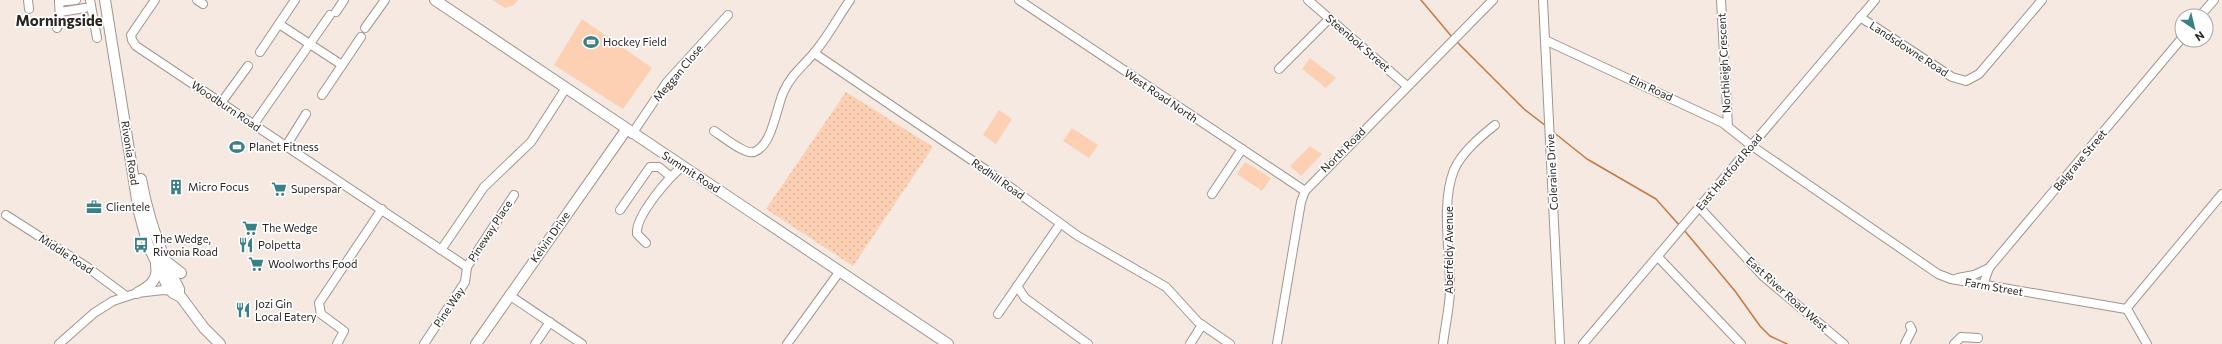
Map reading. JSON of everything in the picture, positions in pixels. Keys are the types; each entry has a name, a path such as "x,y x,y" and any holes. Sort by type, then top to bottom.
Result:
{"main road":[{"name":"Rivonia Road","path":"105,0 139,212 148,245 160,260"},
{"name":"Rivonia Road","path":"112,0 146,209 160,260 172,289 204,328 220,344"},
{"name":"Summit Road","path":"434,0 629,132 683,166 948,344"},
{"name":"Kelvin Drive","path":"476,344 509,295 629,132"},
{"path":"137,293 154,281 160,260 182,273"}],"street":[{"path":"57,28 60,12 59,1 76,0"},
{"path":"90,0 97,38"},
{"name":"Woodburn Road","path":"155,0 133,32 131,38 133,43 467,267"},
{"path":"260,52 295,0"},
{"path":"254,124 310,44 344,0"},
{"path":"365,28 385,0"},
{"path":"714,131 746,151 753,152 758,150 773,128 777,107 784,90 799,68 814,53 850,0"},
{"name":"West Road North","path":"1019,0 1305,191"},
{"name":"Steenbok Street","path":"1308,0 1407,86"},
{"name":"North Road","path":"1277,344 1301,202 1305,191 1493,0"},
{"name":"Coleraine Drive","path":"1543,0 1560,344"},
{"name":"Northleigh Crescent","path":"1721,0 1728,126"},
{"name":"East Hertford Road","path":"1583,344 1875,0"},
{"name":"Landsdowne Road","path":"1860,17 1952,77 1966,81 1979,74 2042,0"},
{"path":"2207,8 2214,0"},
{"path":"60,12 85,8"},
{"name":"Meggan Close","path":"629,132 667,82 728,16"},
{"path":"1279,69 1330,18"},
{"path":"279,24 342,65"},
{"path":"322,95 360,37"},
{"name":"Elm Road","path":"1545,40 1705,113 1728,126 1752,146"},
{"name":"Belgrave Street","path":"1983,285 1989,268 2174,48"},
{"name":"Redhill Road","path":"814,53 992,174 1060,224 1102,251 1127,263 1166,287 1202,325 1230,344"},
{"path":"221,103 248,66"},
{"path":"441,250 484,187 531,142 566,88"},
{"path":"286,146 306,114"},
{"name":"Aberfeldy Avenue","path":"1443,344 1450,291 1447,234 1454,170 1468,150 1495,125"},
{"name":"Farm Street","path":"1752,146 1938,274 1951,279 1983,285 2124,310 2128,309"},
{"path":"1212,194 1242,149"},
{"path":"646,243 637,234 638,224 670,176 683,166"},
{"path":"620,210 650,167 659,167 670,176"},
{"path":"2147,344 2128,309 2222,194"},
{"name":"Pineway Place","path":"467,267 514,195"},
{"name":"East River Road West","path":"1700,208 1764,277 1844,344"},
{"path":"337,344 344,331 321,314 319,303 382,209"},
{"name":"Middle Road","path":"6,215 87,267 126,296"},
{"path":"998,314 1060,224"},
{"path":"1658,257 1741,344"},
{"name":"Pine Way","path":"424,344 465,282 467,267"},
{"path":"1951,279 1972,276 1989,268"},
{"path":"787,344 840,271"},
{"path":"1017,286 1025,298 1088,344"},
{"path":"62,343 103,306 137,293 172,289"},
{"path":"509,295 582,344"},
{"path":"535,344 550,322"},
{"path":"1190,344 1202,325"},
{"path":"1905,344 1911,335 1912,330 1910,326"},
{"path":"1954,344 1961,337 1978,338"}],"shaded area":[{"path":"492,0 518,0 514,5 505,8"},
{"name":"Hockey Field","path":"582,19 652,68 623,109 554,65"},
{"path":"1310,58 1336,78 1326,88 1302,69"},
{"path":"846,92 933,147 853,266 766,209"},
{"path":"999,110 1012,119 996,144 983,135"},
{"path":"1072,128 1098,145 1089,158 1063,141"},
{"path":"1310,146 1322,154 1301,176 1290,166"},
{"path":"1245,162 1271,178 1262,191 1237,174"}],"waterway":[{"path":"1421,0 1452,37"},
{"path":"1456,41 1524,109 1546,126"},
{"path":"1552,131 1587,159 1656,199 1680,226"},
{"path":"1684,230 1735,291 1760,326 1770,336 1787,344"}],"place":[{"name":"Hockey Field","path":"591,42"},
{"name":"Planet Fitness","path":"237,147"},
{"name":"Micro Focus","path":"176,187"},
{"name":"Superspar","path":"279,189"},
{"name":"Clientele","path":"94,207"},
{"name":"The Wedge","path":"250,228"},
{"name":"The Wedge, Rivonia Road","path":"141,245"},
{"name":"Polpetta","path":"246,245"},
{"name":"Woolworths Food","path":"256,264"},
{"name":"Jozi Gin Local Eatery","path":"243,310"}],"district":[{"name":"Morningside","path":"59,21"}]}
